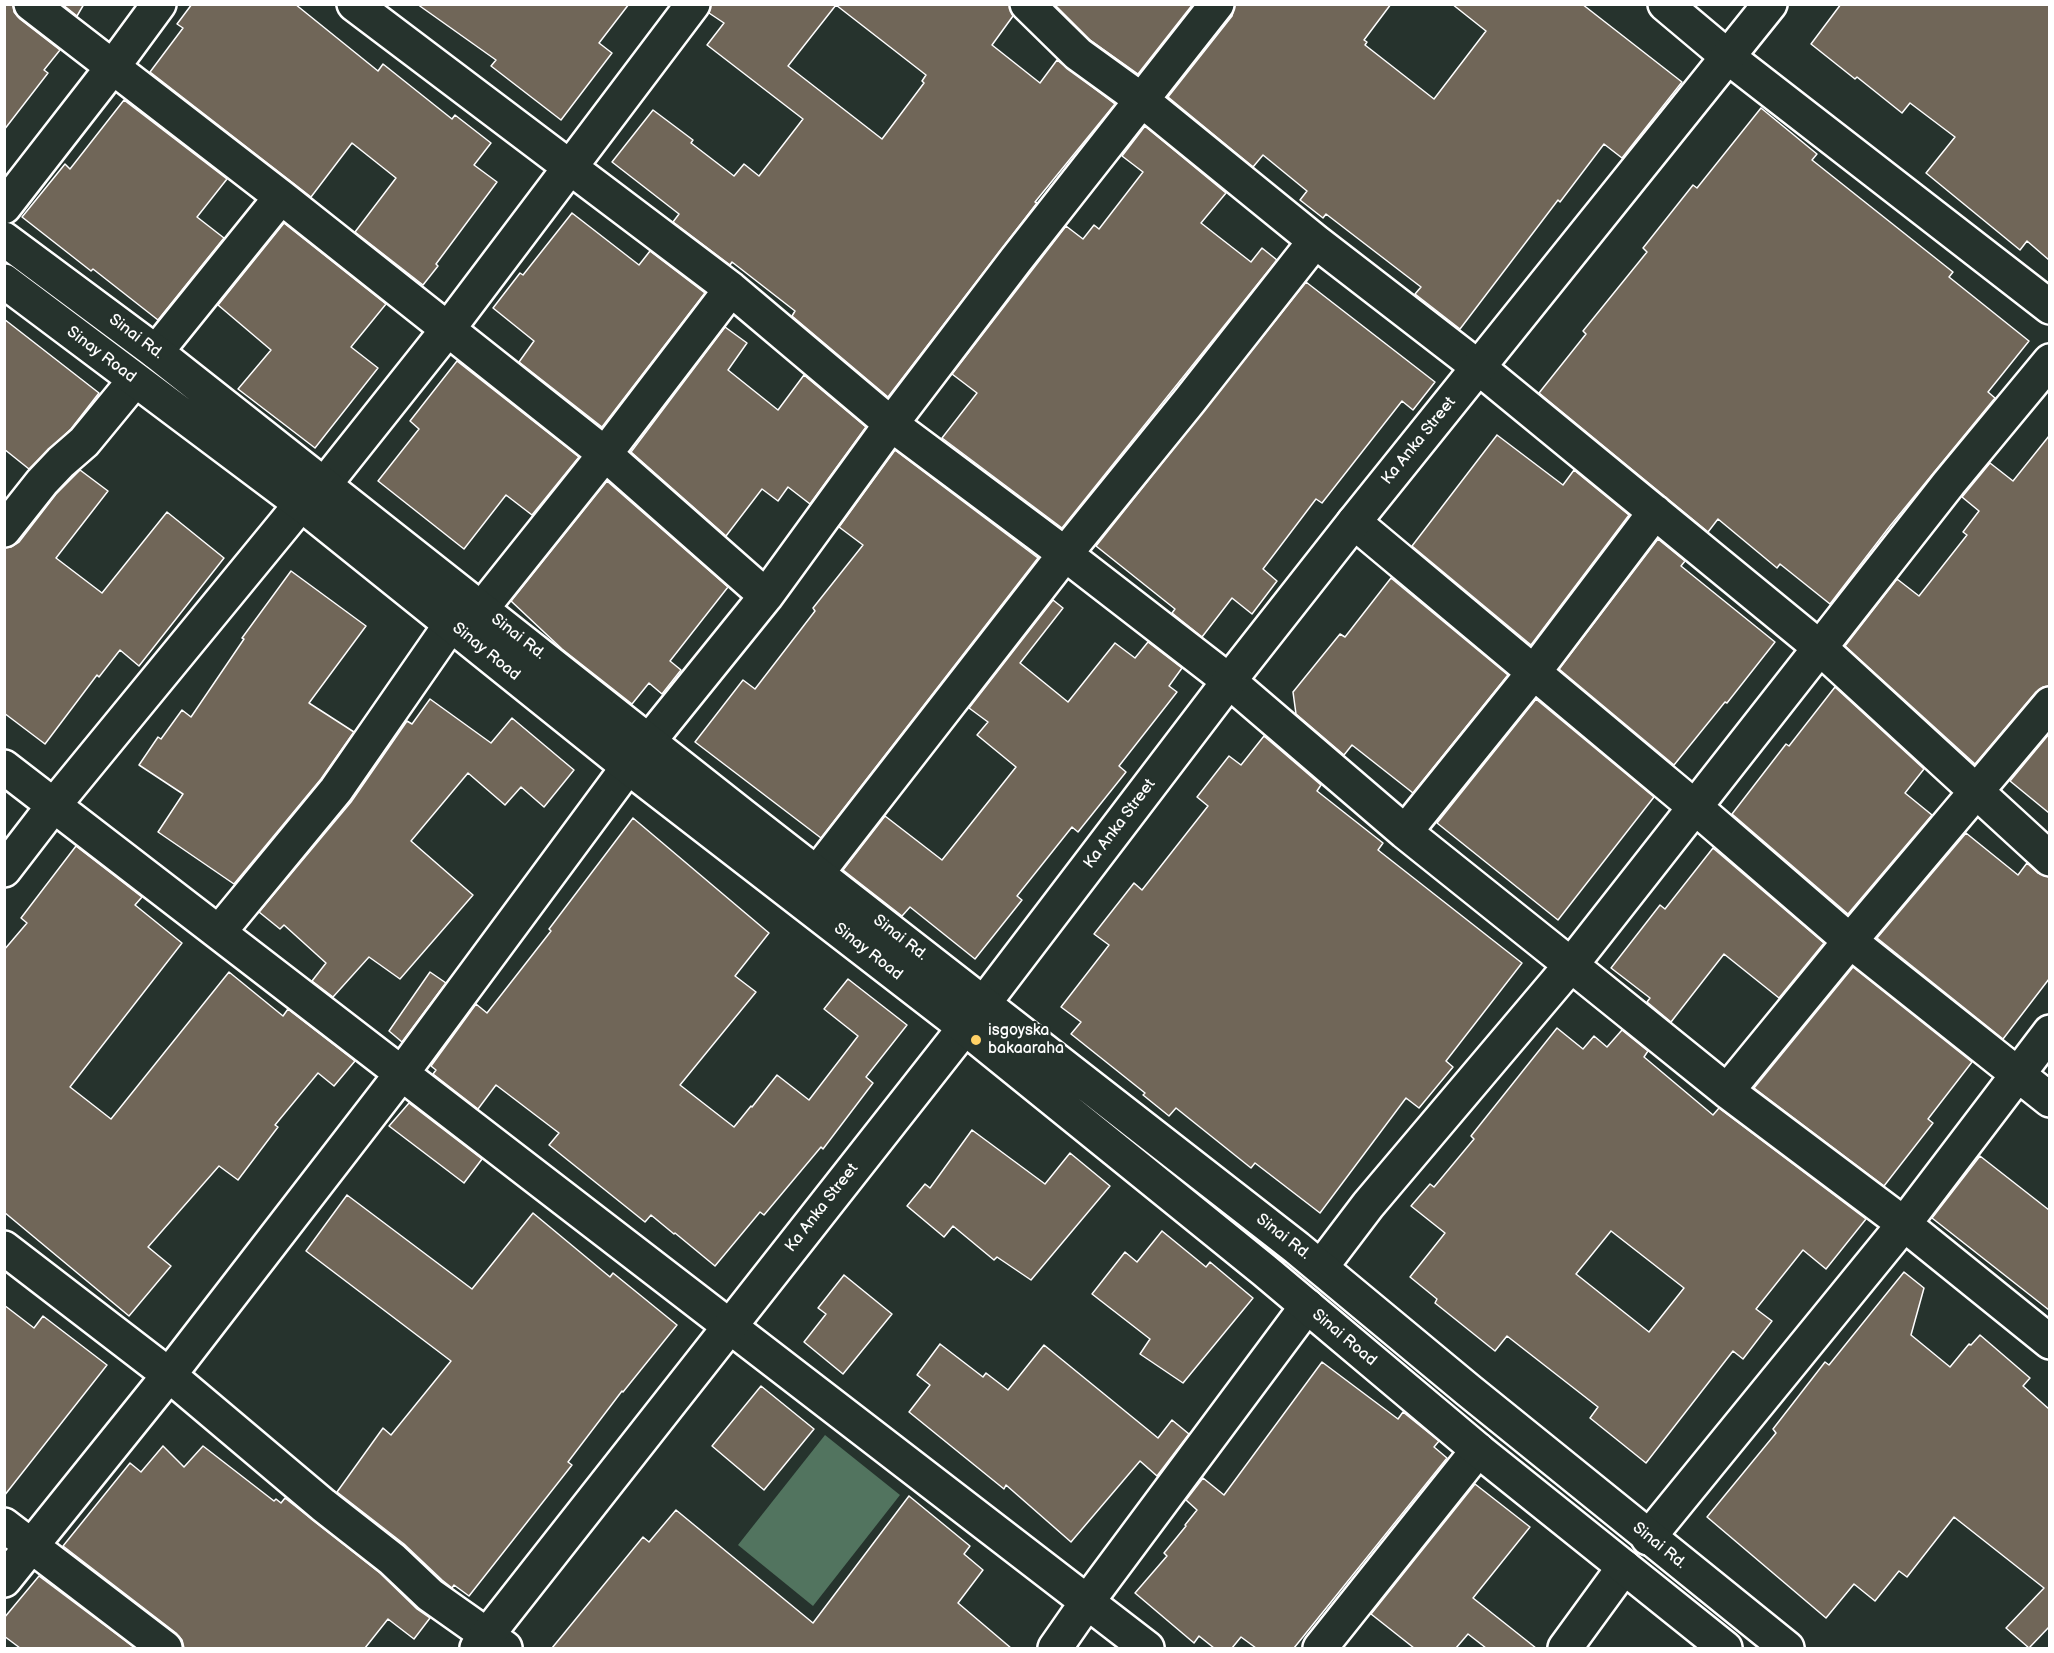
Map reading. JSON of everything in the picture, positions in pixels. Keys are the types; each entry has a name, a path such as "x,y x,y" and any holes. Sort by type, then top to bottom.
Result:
{"street":[{"path":"31,4 281,197 605,454 766,596"},
{"path":"4,207 159,4"},
{"path":"354,4 730,289 891,424 1065,554 1229,681 1406,832 1727,1091 1904,1224 2049,1342"},
{"path":"4,870 54,805 313,495 448,329 693,4"},
{"path":"1027,4 1078,54 1143,101 1315,241 1478,367 1819,647 2049,860"},
{"path":"4,1580 170,1376 402,1073 648,740 766,596 891,424 1008,270 1217,4"},
{"path":"1665,4 1728,57 2049,307"},
{"name":"Ka Anka Street","path":"490,1644 729,1326 974,1015 1229,681 1770,4"},
{"path":"156,351 281,197"},
{"name":"Sinai Rd.","path":"4,238 156,351 313,495 482,608 817,873 974,1015 1321,1267 1648,1538 1787,1648"},
{"path":"817,873 1065,554 1315,241"},
{"name":"Sinay Road","path":"4,281 135,380 313,495 451,624 628,767 974,1015"},
{"path":"482,608 605,454 730,289"},
{"path":"1321,1267 1368,1205 1571,965 1696,808 1819,647 2049,361"},
{"path":"4,530 42,482 84,442 135,380"},
{"path":"1406,832 1534,672 1655,512"},
{"path":"1354,522 1696,808 1850,941 2049,1100"},
{"path":"219,932 336,790 451,624"},
{"path":"1727,1091 2049,704"},
{"path":"4,767 1148,1648"},
{"name":"Sinai Road","path":"974,1015 1307,1306 1478,1450 1725,1648"},
{"path":"1648,1538 1904,1224 2049,1032"},
{"path":"4,1248 170,1376 323,1505 392,1559 430,1595 490,1644"},
{"path":"1055,1648 1307,1306"},
{"path":"1320,1648 1478,1450"},
{"path":"4,1525 165,1648"},
{"path":"1565,1648 1624,1567"}],"green space":[{"path":"825,1435 900,1495 813,1606 738,1545"}],"building":[{"path":"4,4 13,4 14,12 20,19 60,50 44,70 48,73 4,130"},
{"path":"62,4 84,4 77,16"},
{"path":"192,4 295,4 378,71 383,64 452,119 455,115 491,143 474,165 497,182 423,285 355,232 396,178 352,143 311,197 150,72 183,28 177,24"},
{"path":"417,4 629,4 599,43 612,53 561,120 491,66 496,60"},
{"path":"711,4 1009,4 1013,16 992,45 1040,83 1057,60 1115,104 1035,202 1037,203 888,397 792,316 795,311 732,262 730,265 673,222 679,214 612,162 653,110 693,140 691,143 734,176 744,164 759,176 803,119 707,45 724,23 709,13","holes":["836,5 926,75 922,81 924,83 882,139 788,66"]},
{"path":"1054,4 1193,4 1138,74 1090,40"},
{"path":"1235,4 1391,4 1364,40 1367,42 1365,45 1434,99 1486,31 1452,4 1582,4 1682,82 1622,158 1604,144 1560,202 1558,200 1460,329 1415,294 1421,287 1326,214 1323,218 1300,200 1307,191 1263,155 1253,167 1168,97 1232,16"},
{"path":"1841,4 2049,4 2049,260 2027,241 2020,250 1926,173 1955,137 1910,103 1902,113 1811,44"},
{"path":"124,100 227,179 197,217 224,238 158,320 22,217 65,164 70,169"},
{"path":"1761,108 1817,154 1812,160 1953,272 1949,277 2029,341 1988,392 1995,398 1890,526 1830,604 1780,564 1777,568 1718,519 1708,532 1539,393 1586,334 1583,331 1647,252 1643,248 1693,185 1697,188"},
{"path":"1145,126 1226,193 1201,223 1251,262 1262,248 1277,260 1062,528 942,438 977,393 952,374 1066,226 1083,239 1094,225 1099,229 1143,172 1122,156"},
{"path":"572,213 639,265 650,251 705,293 602,427 519,362 534,341 493,308 520,273 523,275"},
{"path":"284,223 386,304 351,347 378,368 315,448 238,389 271,350 218,305"},
{"path":"1306,282 1435,382 1413,410 1402,401 1322,503 1316,499 1263,569 1277,581 1252,614 1232,598 1202,637 1172,613 1175,609 1096,546"},
{"path":"4,319 99,393 71,429 29,469 4,449"},
{"path":"725,327 747,343 728,370 778,410 804,375 866,427 810,504 788,487 778,501 762,489 726,536 631,452"},
{"path":"457,361 579,457 532,515 506,495 464,549 378,481 419,429 410,421"},
{"path":"1497,435 1563,485 1574,470 1629,515 1531,645 1412,546"},
{"path":"2049,436 2049,686 2036,692 1975,764 1845,646 1897,579 1919,596 1967,535 1963,532 1979,511 1962,497 1990,463 2013,481"},
{"path":"895,450 1038,558 821,838 695,742 743,680 755,689 815,611 813,608 863,545 839,527"},
{"path":"80,470 108,491 56,558 102,593 167,512 224,558 139,666 120,650 99,677 97,675 45,744 4,713 4,548 19,542 56,494"},
{"path":"607,481 728,587 670,661 681,670 662,694 649,683 632,704 562,649 511,601"},
{"path":"1658,539 1685,561 1681,566 1775,642 1674,765 1559,669"},
{"path":"291,571 366,626 309,703 354,732 321,779 234,884 158,832 183,794 139,765 158,737 161,739 182,710 191,717 244,639 242,638"},
{"path":"1391,578 1508,675 1413,793 1352,745 1344,755 1296,714 1293,692 1340,634 1345,637"},
{"path":"1053,600 1063,608 1020,663 1068,702 1115,643 1135,658 1148,642 1182,668 1169,686 1177,692 1119,766 1126,772 1078,832 1072,827 1017,896 1022,900 975,959 910,907 902,916 843,870 885,816 942,860 1016,767 977,735 988,722 969,708"},
{"path":"1835,687 1924,769 1905,793 1932,815 1848,914 1732,814 1786,744 1789,746"},
{"path":"430,699 491,743 512,718 574,770 544,807 521,787 505,805 468,773 411,841 473,895 400,979 369,957 333,997 312,981 326,963 284,925 280,929 259,912 351,802 407,721 412,724"},
{"path":"1536,699 1654,797 1558,920 1437,823"},
{"path":"2049,734 2049,813 2010,781"},
{"path":"1264,736 1321,785 1317,791 1383,843 1378,850 1522,963 1446,1061 1453,1067 1419,1108 1406,1098 1320,1213 1255,1163 1251,1168 1176,1108 1169,1116 1143,1095 1145,1093 1071,1034 1081,1022 1061,1007 1109,945 1094,934 1134,883 1142,890 1208,806 1197,797 1229,756 1241,765"},
{"path":"633,818 769,933 735,976 756,992 680,1085 734,1127 777,1075 809,1100 858,1036 824,1009 848,979 907,1025 866,1077 873,1083 823,1149 821,1147 764,1215 760,1212 715,1266 651,1215 645,1222 549,1145 559,1133 496,1085 478,1109 433,1074 436,1070 431,1066 476,1004 487,1013 551,931 549,929"},
{"path":"1966,833 2018,875 2027,863 2038,873 2049,877 2049,979 2003,1039 1877,938"},
{"path":"76,846 142,897 135,905 182,943 70,1087 111,1119 229,972 283,1016 288,1009 355,1061 334,1086 318,1073 275,1125 278,1127 238,1180 219,1166 148,1247 171,1266 129,1316 4,1212 4,950 27,923 21,918"},
{"path":"1713,848 1824,943 1779,998 1724,954 1671,1022 1647,1002 1650,998 1611,968 1660,905 1665,909"},
{"path":"1853,967 1972,1062 1928,1119 1933,1123 1884,1186 1754,1088"},
{"path":"430,972 446,983 402,1042 389,1031"},
{"path":"1557,1028 1583,1049 1594,1036 1607,1047 1622,1030 1648,1051 1644,1057 1713,1115 1719,1108 1866,1219 1826,1269 1803,1250 1756,1309 1772,1321 1743,1359 1733,1351 1646,1463 1590,1418 1598,1407 1507,1336 1495,1351 1435,1303 1437,1299 1410,1277 1445,1233 1411,1206 1430,1184 1434,1187 1474,1139 1471,1136","holes":["1611,1231 1684,1288 1649,1332 1576,1274"]},
{"path":"409,1103 482,1159 464,1183 389,1126"},
{"path":"972,1130 1045,1184 1070,1153 1110,1186 1031,1280 997,1257 994,1260 953,1226 944,1237 907,1206 925,1184 930,1188"},
{"path":"1980,1156 2049,1210 2049,1310 1932,1218"},
{"path":"347,1195 472,1289 533,1213 610,1277 613,1273 677,1325 622,1391 568,1462 572,1465 469,1596 454,1585 452,1588 404,1544 337,1492 383,1428 391,1435 451,1361 306,1251"},
{"path":"1162,1231 1206,1267 1210,1262 1253,1298 1183,1383 1140,1354 1150,1339 1092,1294 1125,1252 1137,1262"},
{"path":"1904,1272 1924,1288 1911,1335 1950,1367 1969,1344 1971,1345 1980,1335 2030,1378 2023,1386 2049,1409 2049,1627 2029,1648 2006,1628 2044,1588 1954,1517 1907,1577 1899,1571 1875,1601 1854,1584 1826,1618 1707,1517 1776,1433 1773,1429 1825,1362 1829,1365"},
{"path":"844,1275 892,1314 843,1374 804,1342 826,1314 818,1308"},
{"path":"4,1305 34,1328 43,1316 107,1365 4,1496"},
{"path":"940,1344 983,1377 986,1373 1008,1390 1044,1345 1158,1438 1172,1420 1189,1434 1157,1476 1140,1461 1071,1542 1006,1485 1004,1489 909,1412 930,1385 917,1375"},
{"path":"1322,1362 1398,1419 1403,1412 1439,1441 1434,1447 1447,1458 1294,1648 1256,1648 1241,1637 1232,1648 1214,1648 1199,1636 1194,1643 1135,1593 1167,1556 1164,1553 1197,1510 1186,1500 1203,1478 1224,1495"},
{"path":"761,1386 814,1429 764,1490 712,1446"},
{"path":"163,1446 184,1467 203,1446 274,1501 276,1499 281,1503 285,1498 380,1573 417,1609 430,1618 414,1639 388,1619 365,1648 184,1648 182,1640 176,1633 63,1546 130,1463 141,1472"},
{"path":"1475,1484 1530,1527 1473,1598 1536,1648 1486,1648 1468,1634 1456,1648 1414,1648 1371,1614"},
{"path":"909,1496 970,1546 964,1554 983,1570 958,1603 1011,1648 552,1648 643,1537 649,1542 676,1510 813,1623"},
{"path":"39,1576 135,1648 20,1648 4,1636 4,1618"}],"place":[{"name":"isgoyska bakaaraha","path":"976,1040"}]}
